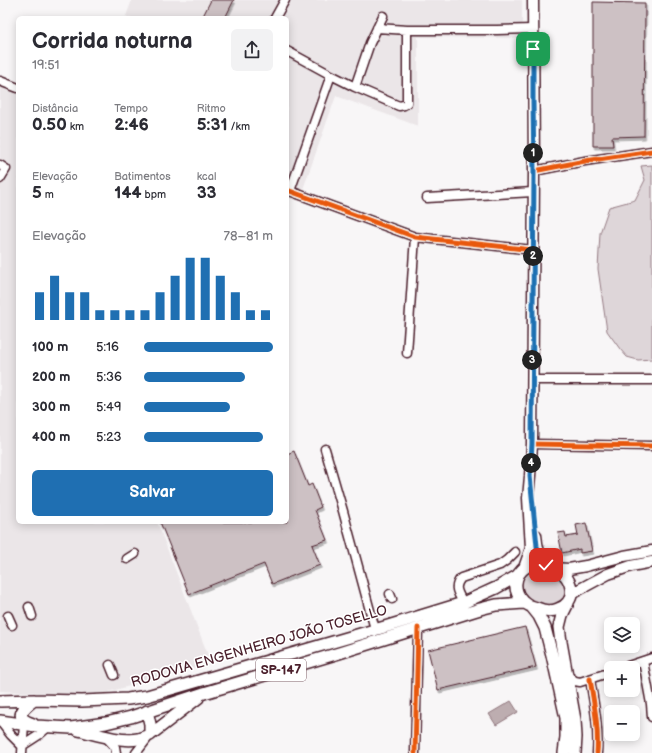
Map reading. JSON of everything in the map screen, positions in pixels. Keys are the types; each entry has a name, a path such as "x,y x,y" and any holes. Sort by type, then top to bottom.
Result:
{"highway":[{"path":"564,753 566,718 545,628 539,616 518,596 516,589 516,582 521,572 530,565 538,564 561,572 566,577 571,588 559,627 560,642 575,720 575,753"},
{"name":"RODOVIA ENGENHEIRO JOÃO TOSELLO","path":"0,701 90,701 128,699 147,696 463,602 483,594 521,572"},
{"path":"527,604 542,610 556,610 569,598"},
{"name":"RODOVIA ENGENHEIRO JOÃO TOSELLO","path":"0,721 36,726 71,728 106,723 131,717 204,693 480,609 496,605 527,604"},
{"path":"71,728 105,736 124,739 137,739 150,735 204,693"},
{"path":"34,700 23,710 22,716 24,719 36,726"},
{"path":"147,711 150,724 150,735"}],"main road":[{"path":"521,572 531,548 528,498 532,444 534,171 533,0"},
{"path":"530,476 537,546 539,554 548,567 569,568 586,566 624,556 652,551"},
{"path":"569,598 608,574 632,566 652,562"}],"street":[{"path":"276,16 285,0"},
{"path":"355,87 368,49 383,16"},
{"path":"377,28 407,30 533,29"},
{"path":"289,52 355,87 400,106 407,102 407,30"},
{"path":"331,75 289,191 415,237 533,250"},
{"path":"0,81 16,87"},
{"path":"534,171 585,161 652,151"},
{"path":"0,166 6,169 0,179"},
{"path":"427,198 533,192"},
{"path":"407,353 415,237"},
{"path":"532,380 652,380"},
{"path":"532,444 652,446"},
{"path":"325,449 375,629"},
{"path":"463,602 457,589 457,583 461,578 500,565 515,552"},
{"path":"127,559 135,554"},
{"path":"29,607 32,616"},
{"path":"8,616 12,625"},
{"path":"415,753 418,628"},
{"path":"640,662 652,658"},
{"path":"643,661 652,717"},
{"path":"110,665 114,675"},
{"path":"567,675 575,681 580,682 604,674"},
{"path":"590,679 597,720 598,738 596,753"},
{"path":"0,721 22,749"},
{"path":"22,749 24,724"},
{"path":"22,749 49,726"},
{"path":"136,753 150,735"},
{"path":"105,736 115,747 116,753"}],"shaded area":[{"path":"132,0 522,0 522,38 418,37 418,126 336,96 302,192 289,187 289,16 126,16"},
{"path":"0,87 16,93 16,524 158,524 211,663 94,696 0,691"},
{"path":"652,165 652,359 638,360 627,357 607,331 598,269 600,233 609,207 635,200 645,180 641,166"},
{"path":"539,568 554,574 563,580 566,589 563,601 560,603 547,606 537,603 524,595 521,585 523,577 534,569"},
{"path":"511,701 518,712 496,725 489,714"}],"building":[{"path":"211,0 234,0 226,16 203,16"},
{"path":"593,2 645,3 644,136 612,137 613,146 593,146"},
{"path":"294,451 308,486 312,484 321,507 315,510 327,540 312,545 320,565 272,584 264,564 189,594 161,524 289,524 289,453"},
{"path":"586,523 592,551 580,553 580,549 562,553 558,533 565,532 566,537 578,535 576,525"},
{"path":"525,627 536,667 438,690 428,650"}],"cycle path":[{"path":"534,171 585,161 652,151"},
{"path":"289,191 415,237 533,250"},
{"path":"532,444 652,446"},
{"path":"415,753 418,628"},
{"path":"590,679 597,725 597,753"}],"route":[{"path":"533,49 534,171 532,444 530,476 537,546 542,561 546,565"}]}
